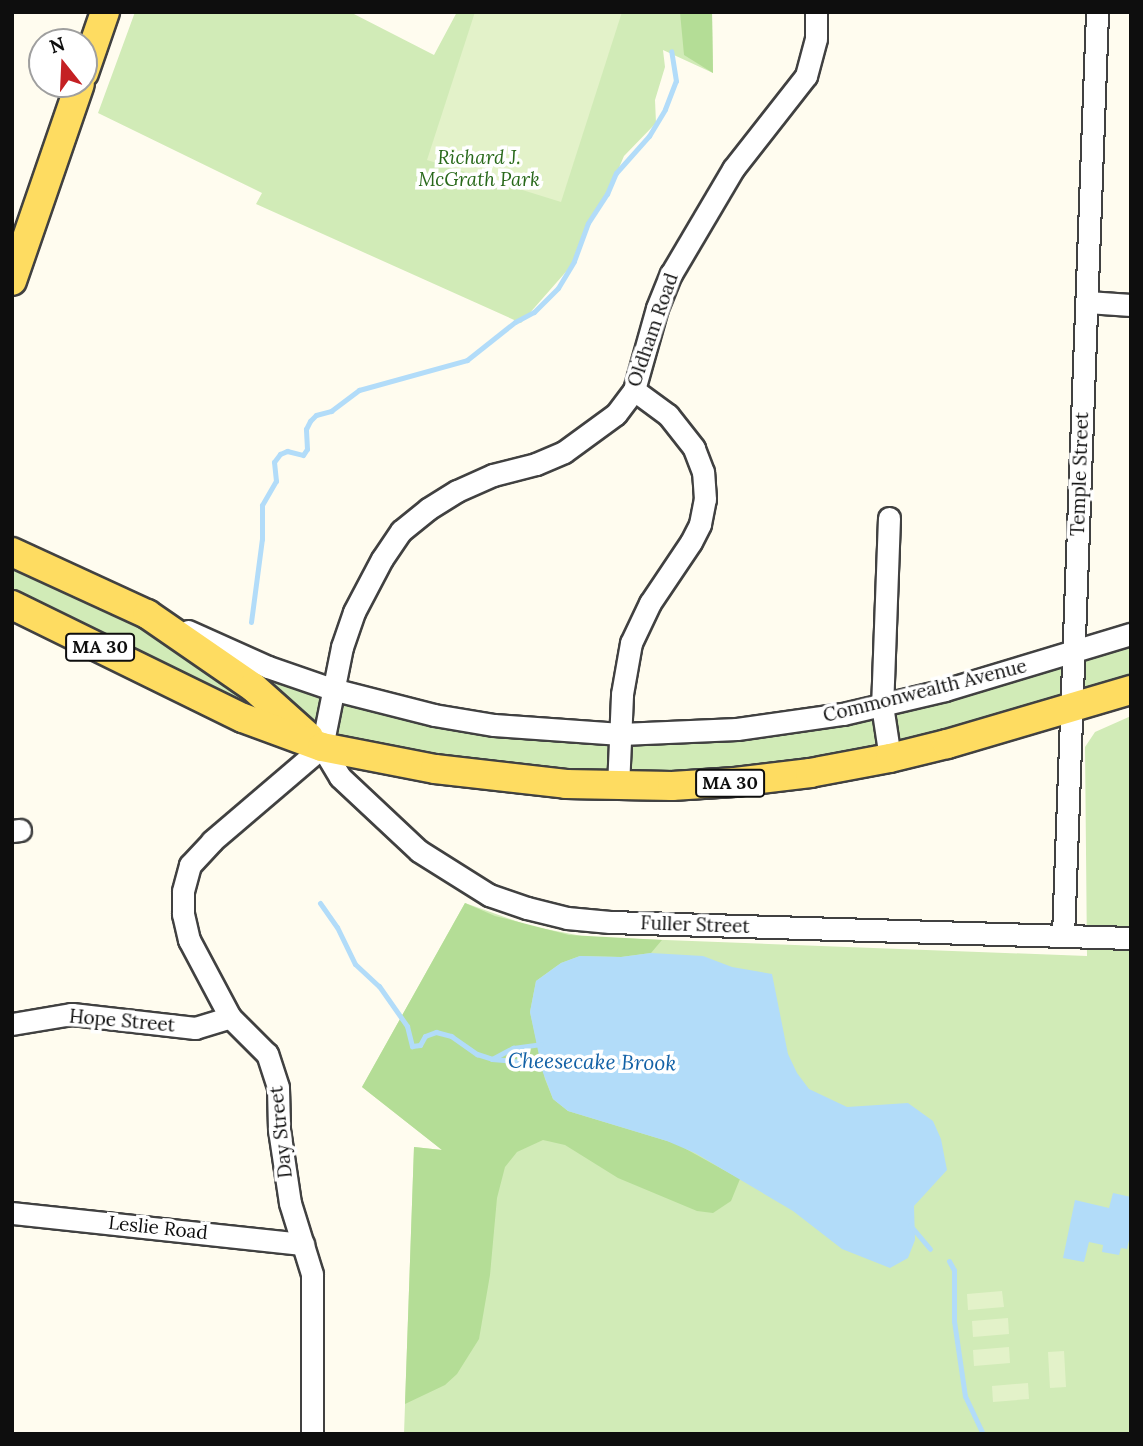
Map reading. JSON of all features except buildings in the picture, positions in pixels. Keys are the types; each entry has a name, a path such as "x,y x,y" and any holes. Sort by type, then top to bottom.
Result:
{"main road":[{"path":"98,32 105,12"},
{"path":"12,281 75,98"},
{"name":"Commonwealth Avenue","path":"12,552 147,614 243,679 322,747"},
{"name":"MA 30","path":"12,605 243,718 322,747 501,779 618,787 735,782 890,758 1131,690"}],"street":[{"name":"Oldham Road","path":"322,747 332,689 354,612 382,559 401,531 428,509 457,491 493,475 536,464 564,452 616,414 634,390 657,308 686,246 733,169 806,76 816,38 816,12"},
{"name":"Temple Street","path":"1063,936 1097,12"},
{"path":"1087,302 1131,305"},
{"path":"618,787 622,694 631,643 650,603 691,542 700,524 705,499 703,472 694,448 668,415 634,390"},
{"path":"890,518 883,705 890,758"},
{"name":"Commonwealth Avenue","path":"147,614 268,667 332,689 446,717 494,725 621,734 737,729 843,714 1131,634"},
{"name":"Fuller Street","path":"322,747 340,777 419,851 489,895 568,918 610,922 1131,938"},
{"name":"Day Street","path":"312,1434 312,1274 290,1203 279,1129 278,1087 267,1054 230,1017 189,940 183,914 183,891 190,864 289,773 322,747"},
{"name":"Hope Street","path":"12,1024 72,1014 195,1028 230,1017"},
{"name":"Leslie Road","path":"12,1213 303,1244"}],"green space":[{"name":"Richard J. McGrath Park","path":"135,12 350,12 434,55 457,12 712,12 713,73 663,50 665,67 655,100 656,123 624,156 609,191 588,223 571,266 521,323 256,204 262,193 98,113"},
{"path":"475,12 622,12 561,202 427,160"},
{"path":"680,12 712,12 713,73 684,55"},
{"path":"12,548 268,667 494,725 786,723 1131,634 1131,690 735,782 372,758 12,605"},
{"path":"1131,716 1131,1434 404,1434 414,1147 442,1150 362,1087 465,903 530,926 587,937 1087,956 1085,747 1095,732"},
{"path":"465,903 495,916 569,935 662,940 651,953 621,957 580,956 561,963 536,981 530,1012 545,1079 553,1099 568,1111 677,1144 740,1179 731,1201 713,1213 697,1211 618,1178 565,1145 543,1140 517,1152 505,1167 497,1198 490,1275 479,1339 457,1374 445,1385 405,1404 414,1147 442,1150 362,1087"},
{"path":"1002,1291 1004,1307 968,1310 967,1294"},
{"path":"1008,1318 1009,1334 973,1337 972,1321"},
{"path":"1009,1347 1010,1363 974,1366 973,1350"},
{"path":"1064,1351 1066,1387 1050,1388 1048,1352"},
{"path":"1028,1383 1029,1399 993,1402 992,1386"}],"water":[{"path":"651,953 703,956 732,967 772,974 788,1054 809,1089 847,1107 908,1103 933,1121 941,1139 947,1170 914,1206 915,1240 908,1258 890,1268 842,1249 793,1211 695,1153 667,1141 568,1111 553,1099 542,1070 530,1012 536,981 561,963 580,956 621,957"},
{"path":"1113,1193 1131,1197 1131,1232 1127,1249 1121,1248 1119,1255 1102,1252 1103,1245 1089,1242 1084,1262 1063,1258 1075,1200 1109,1208"}],"waterway":[{"name":"Cheesecake Brook","path":"251,622 262,539 262,505 276,481 274,462 280,454 287,451 303,455 307,449 306,429 316,415 331,411 359,390 467,360 515,322 534,312 558,288 574,261 588,223 607,194 616,173 649,136 665,109 676,81 671,51"},
{"name":"Cheesecake Brook","path":"320,903 337,927 355,964 379,986 407,1026 412,1046 420,1045 425,1036 436,1032 451,1036 477,1054 492,1059 547,1064"},
{"path":"492,1059 513,1048 541,1044"},
{"name":"Cheesecake Brook","path":"910,1225 930,1249"},
{"name":"Cheesecake Brook","path":"949,1261 954,1270 954,1321 965,1396 983,1434"}]}
